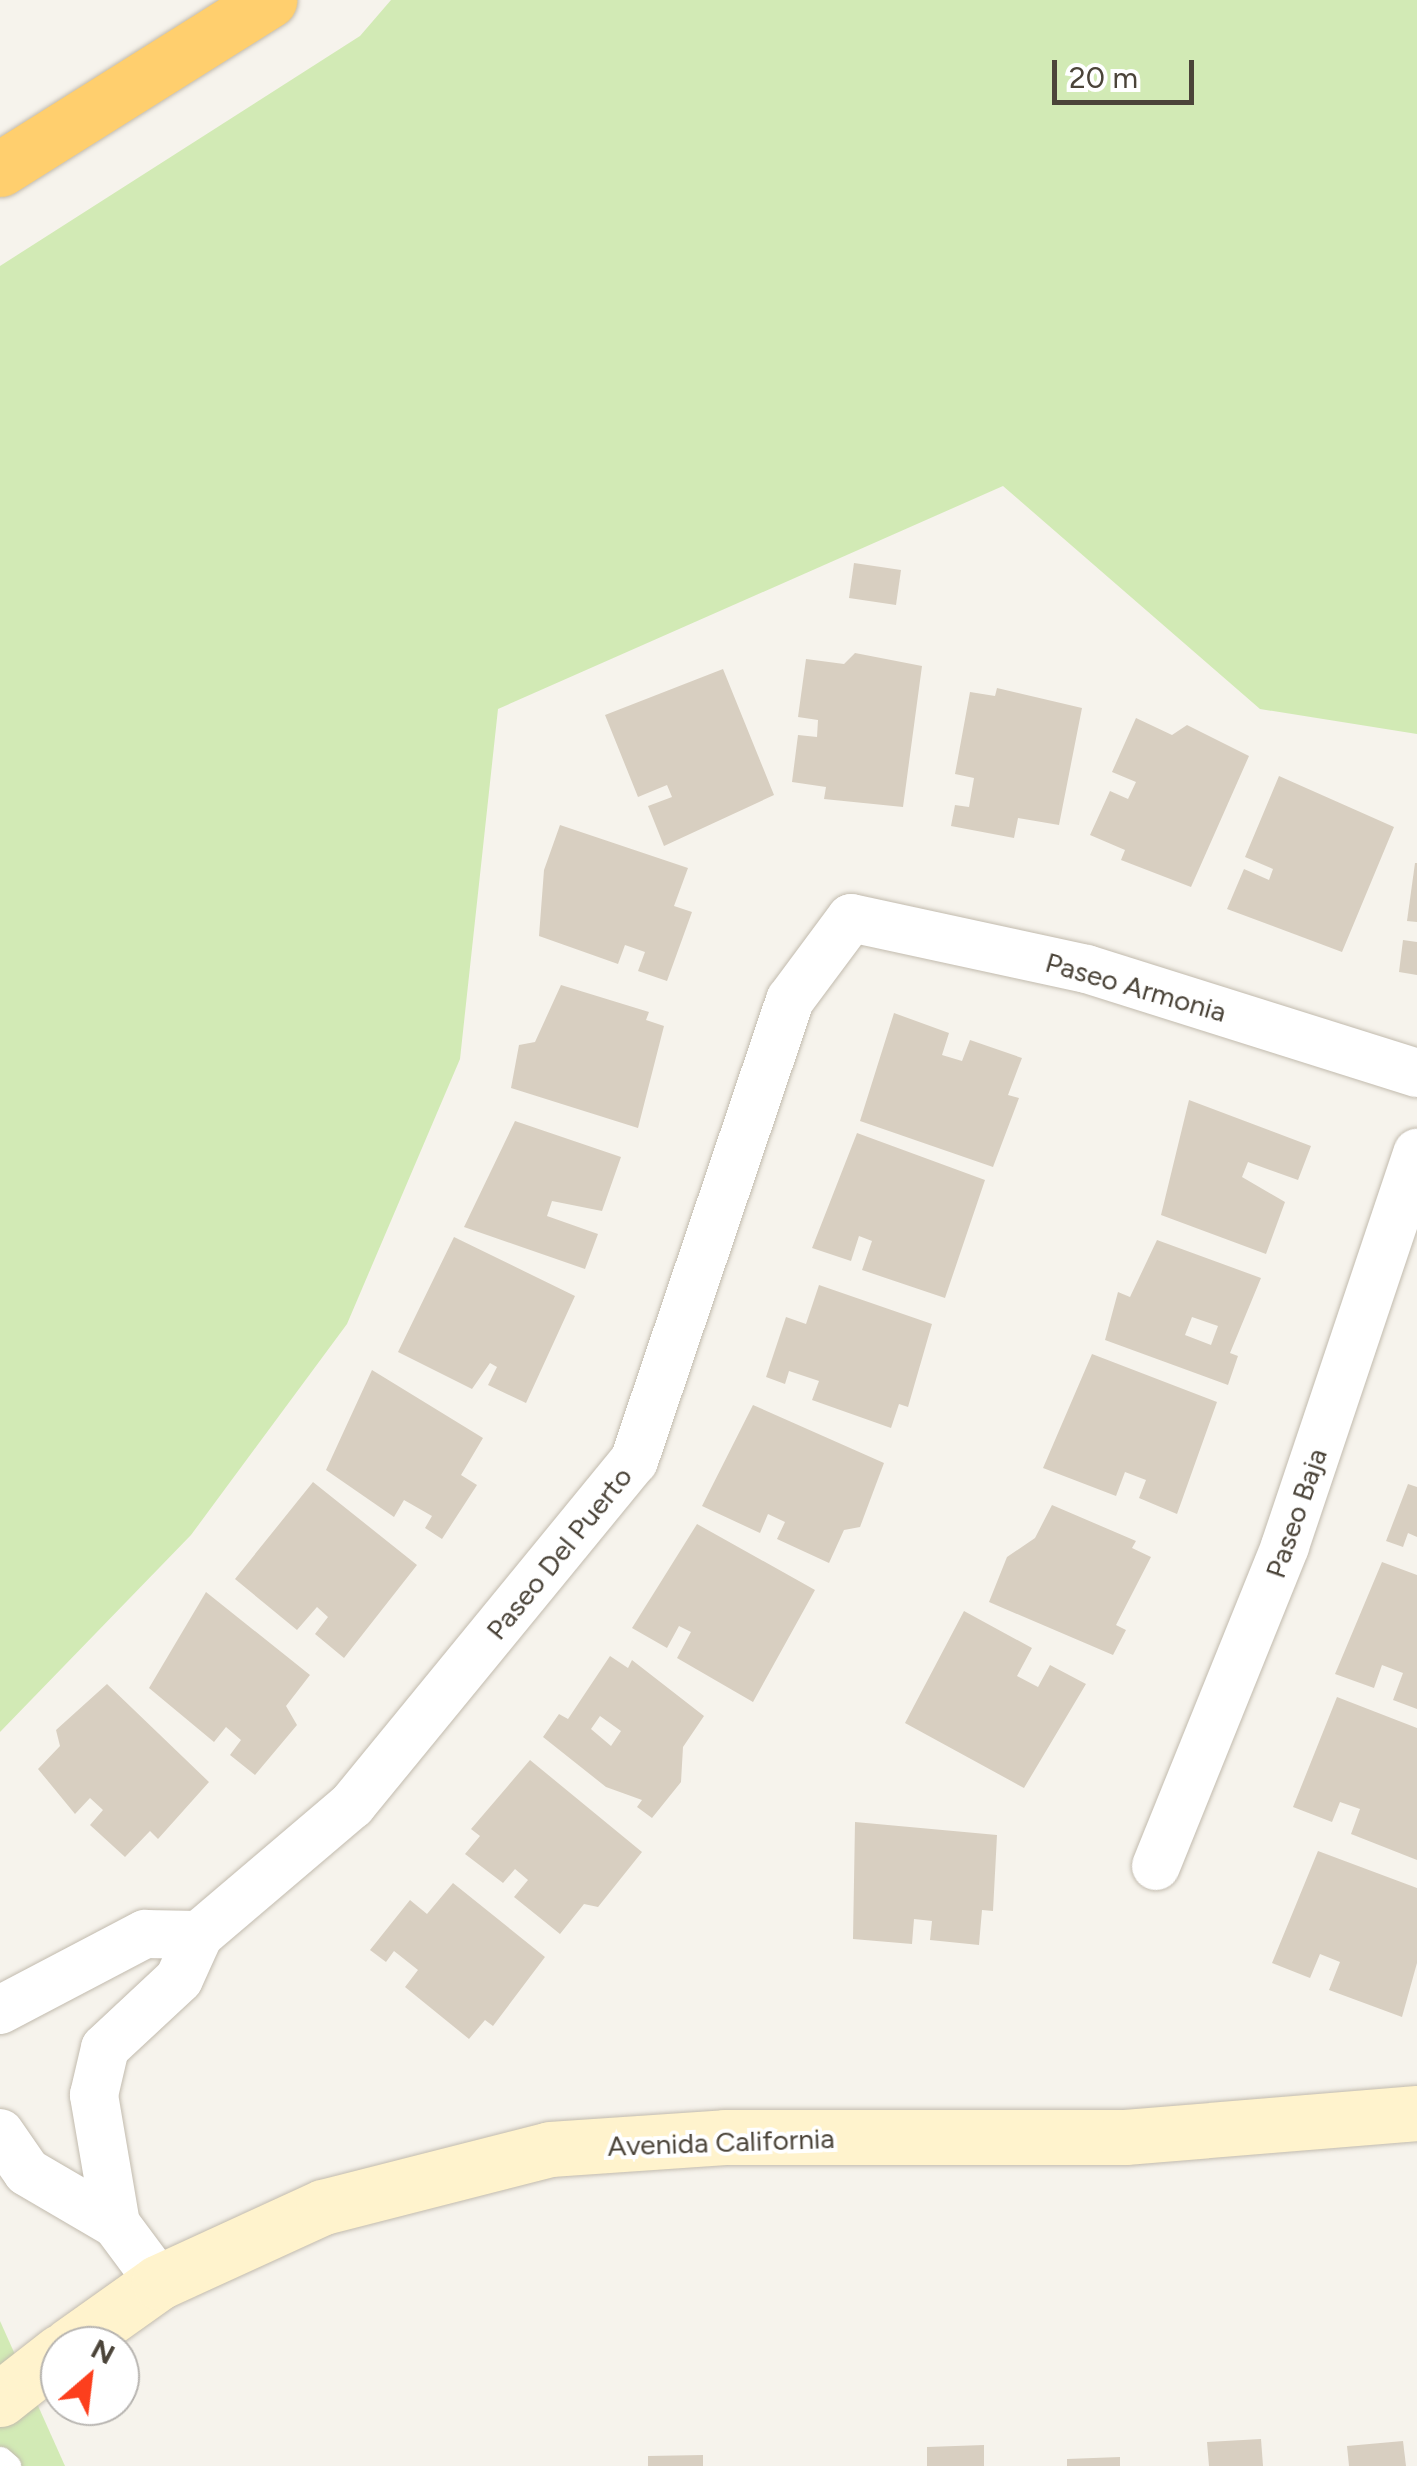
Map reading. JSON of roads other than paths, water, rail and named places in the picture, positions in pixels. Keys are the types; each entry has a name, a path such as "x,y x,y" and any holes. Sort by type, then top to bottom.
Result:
{"highway":[{"path":"0,168 269,0"}],"street":[{"name":"Paseo Armonia","path":"851,918 1087,969 1417,1073"},
{"name":"Paseo Del Puerto","path":"116,2224 94,2094 105,2048 180,1980 199,1935 352,1805 634,1461 790,1000 851,918"},
{"name":"Paseo Baja","path":"1156,1866 1285,1546 1417,1152"},
{"path":"0,2010 145,1934 199,1935"},
{"name":"Avenida California","path":"97,2326 158,2282 323,2206 550,2149 725,2137 1126,2137 1417,2114"},
{"name":"Paseo Del Puerto","path":"0,2133 27,2172 116,2224 158,2282"},
{"path":"0,2399 40,2368"}],"lane":[{"path":"0,2459 8,2466"}]}
